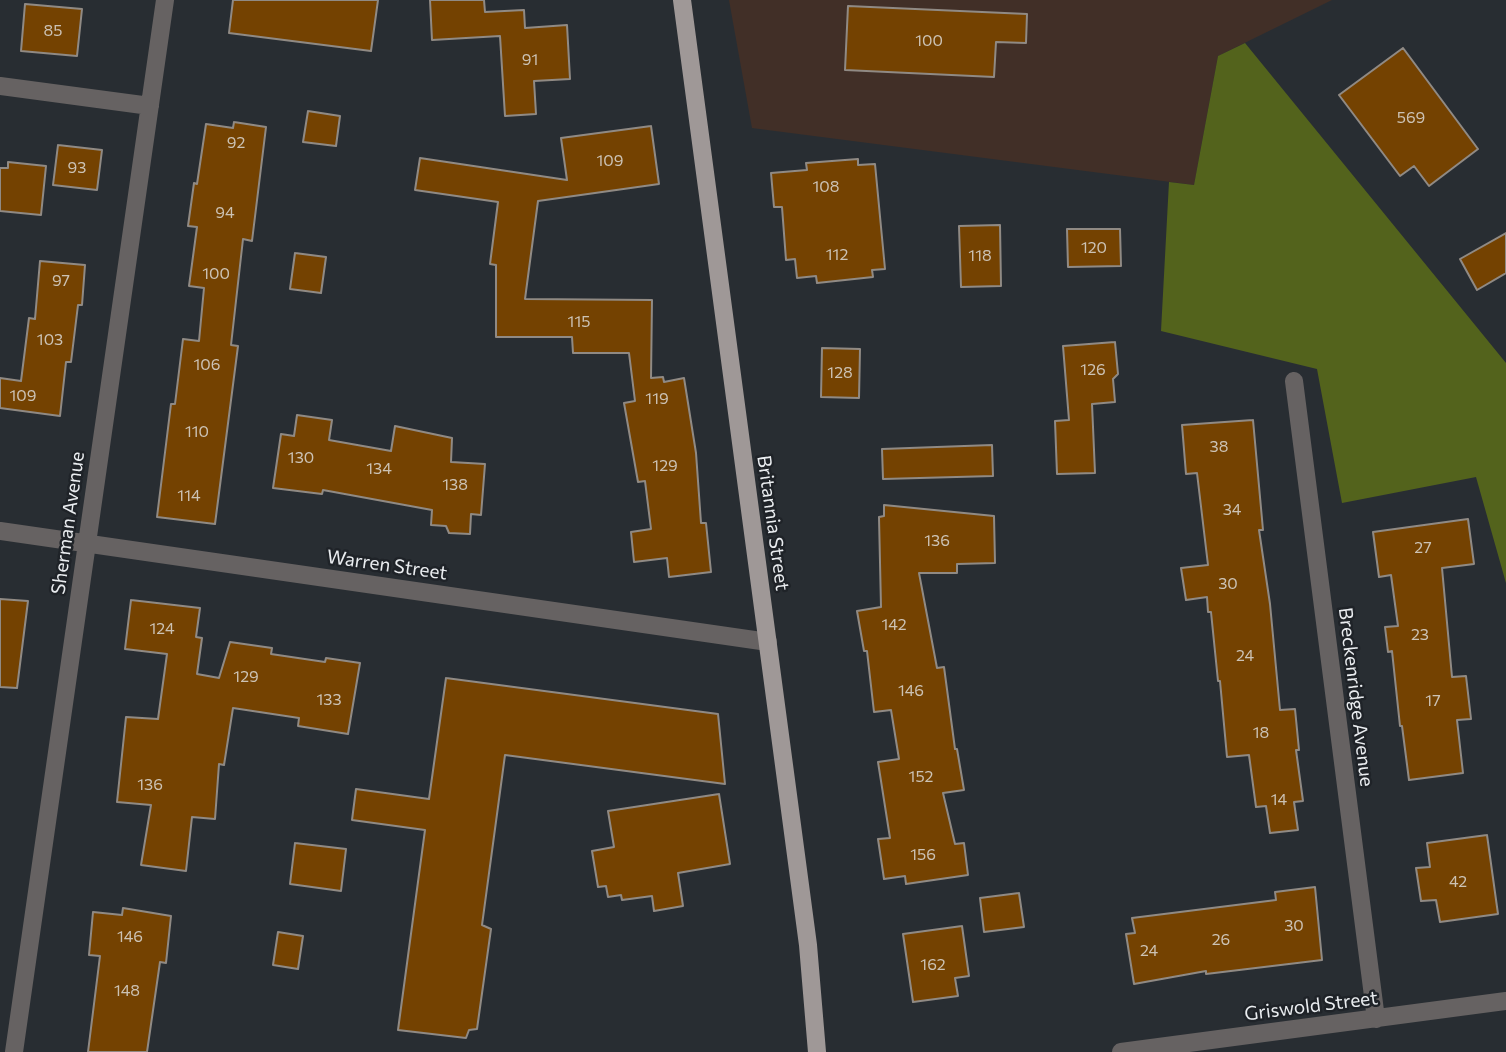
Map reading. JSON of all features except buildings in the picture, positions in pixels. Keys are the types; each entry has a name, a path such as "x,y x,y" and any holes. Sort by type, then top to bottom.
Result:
{"main road":[{"name":"Britannia Street","path":"682,0 808,945 817,1052"}],"street":[{"name":"Sherman Avenue","path":"13,1052 165,0"},
{"path":"0,86 150,106"},
{"name":"Breckenridge Avenue","path":"1294,381 1376,1019"},
{"name":"Warren Street","path":"0,531 768,642"},
{"name":"Griswold Street","path":"1121,1052 1506,1001"}],"shaded area":[{"path":"729,0 1332,0 1218,56 1194,185 752,128"}],"green space":[{"path":"1245,43 1506,363 1506,583 1476,477 1342,503 1317,369 1161,331 1169,182 1194,185 1218,56"}]}
